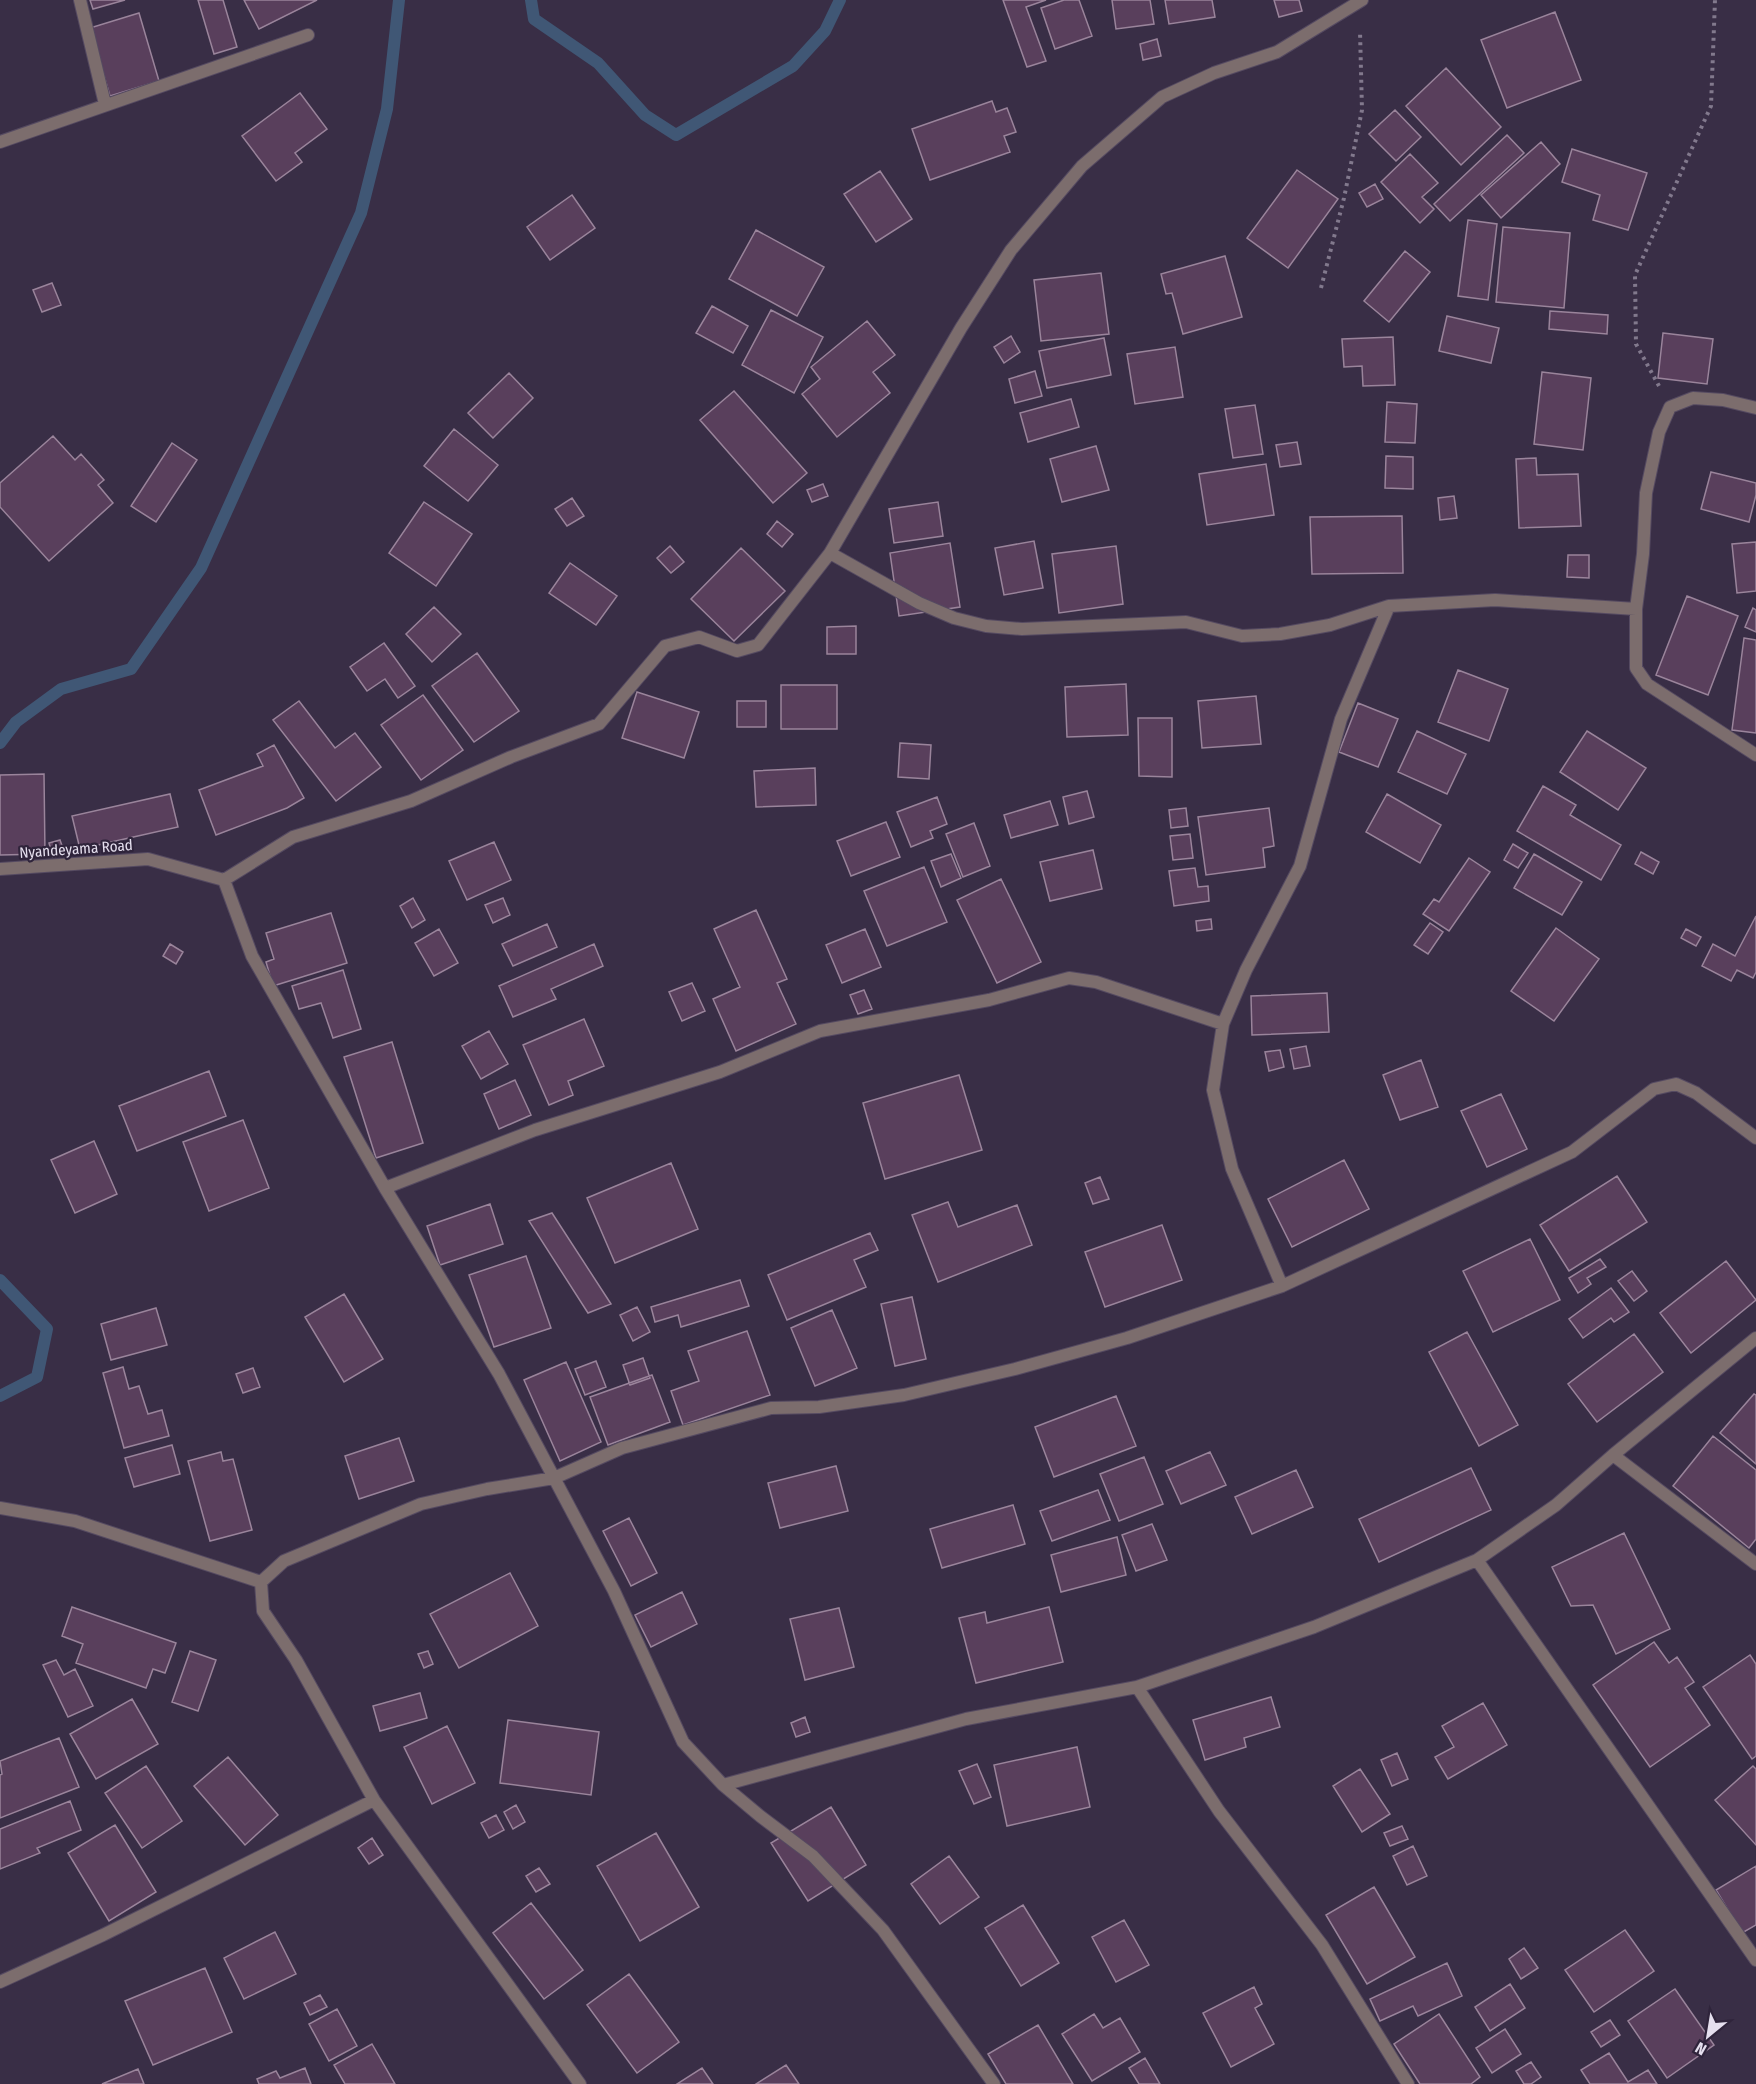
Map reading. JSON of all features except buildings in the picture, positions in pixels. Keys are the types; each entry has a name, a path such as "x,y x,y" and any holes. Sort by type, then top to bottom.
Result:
{"street":[{"path":"80,0 105,104"},
{"path":"994,2084 883,1930 813,1856 723,1785 683,1742 614,1591 499,1374 385,1188 252,956 224,880 293,837 411,801 511,757 599,724 665,646 699,637 737,651 758,645 830,553 949,348 1011,250 1082,166 1162,97 1214,72 1278,52 1361,1"},
{"path":"0,142 308,35"},
{"path":"1756,408 1723,400 1693,398 1670,408 1659,432 1646,493 1643,554 1636,609 1636,668 1647,684 1756,756"},
{"path":"830,553 920,603 954,618 986,626 1022,629 1186,622 1242,636 1280,634 1330,625 1389,606 1495,600 1636,609"},
{"path":"1282,1286 1232,1168 1213,1090 1223,1024 1246,970 1300,866 1341,719 1389,606"},
{"name":"Nyandeyama Road","path":"0,869 148,859 224,880"},
{"path":"385,1188 535,1130 720,1072 820,1031 989,1000 1069,978 1096,982 1223,1024"},
{"path":"261,1582 284,1561 421,1504 487,1489 554,1478 622,1448 771,1408 819,1407 904,1395 1015,1369 1127,1338 1282,1286 1572,1152 1654,1089 1676,1084 1696,1093 1756,1138"},
{"path":"723,1785 966,1719 1137,1687 1314,1627 1477,1560 1556,1505 1612,1455 1756,1338"},
{"path":"1612,1455 1756,1564"},
{"path":"0,1508 75,1521 261,1582"},
{"path":"1477,1560 1756,1960"},
{"path":"261,1582 264,1611 296,1660 374,1800 580,2084"},
{"path":"1137,1687 1219,1811 1322,1945 1408,2084"},
{"path":"0,1982 114,1930 374,1800"}],"path":[{"path":"1670,408 1636,344 1635,275 1711,106 1715,0"},
{"path":"1321,288 1344,198 1362,110 1361,1"}],"waterway":[{"path":"0,743 16,722 61,689 131,669 201,568 361,213 387,109 399,0"},
{"path":"531,0 534,19 598,63 645,115 676,135 793,66 825,31 840,0"},
{"path":"0,1280 47,1329 37,1377 0,1396"}]}
